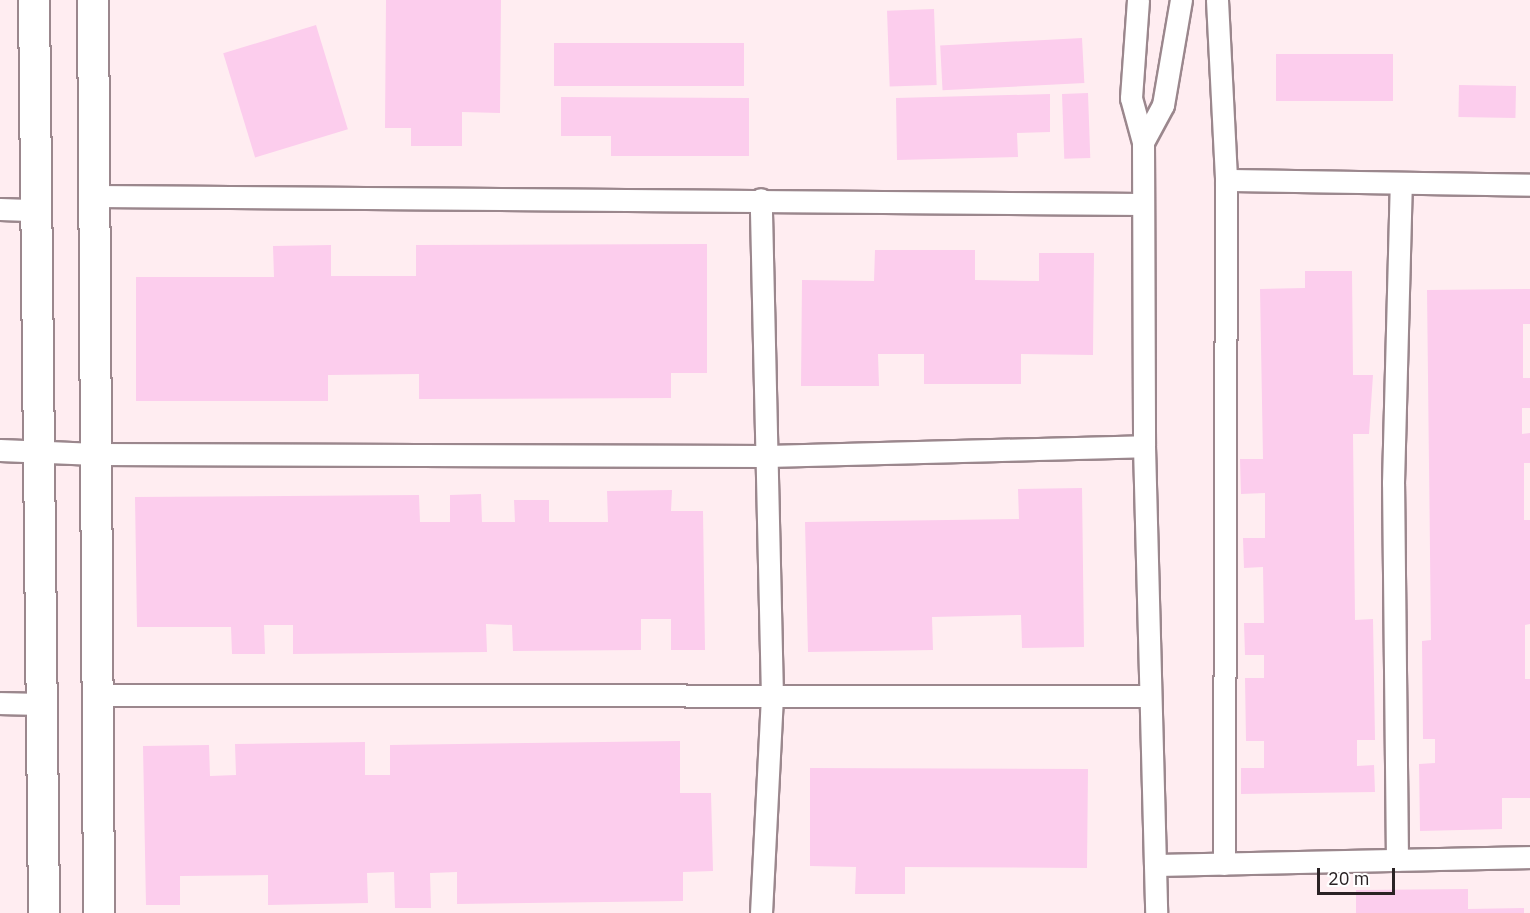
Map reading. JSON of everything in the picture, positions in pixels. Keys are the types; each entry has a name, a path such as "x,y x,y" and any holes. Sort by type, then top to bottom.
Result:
{"street":[{"path":"34,0 44,913"},
{"path":"93,0 99,913"},
{"path":"1138,0 1131,98 1143,142 1144,446 1156,913"},
{"path":"1143,142 1163,105 1181,0"},
{"path":"1217,0 1226,180 1224,864"},
{"path":"1226,180 1530,185"},
{"path":"1397,860 1393,483 1401,183"},
{"path":"94,196 761,199 1143,204"},
{"path":"760,913 772,697 761,199"},
{"path":"0,209 36,210"},
{"path":"0,450 39,449 96,454 766,456 1144,446"},
{"path":"97,695 1150,696"},
{"path":"0,703 42,704"},
{"path":"1155,865 1530,857"}],"building":[{"path":"386,0 501,0 500,113 462,112 462,146 411,146 411,128 385,128"},
{"path":"934,9 937,85 890,87 887,11"},
{"path":"316,25 348,129 255,158 223,53"},
{"path":"1082,38 1084,83 943,90 940,45"},
{"path":"554,43 744,43 744,86 554,86"},
{"path":"1276,54 1393,54 1393,101 1276,101"},
{"path":"1459,85 1516,86 1515,118 1458,117"},
{"path":"1088,93 1090,158 1064,159 1062,94"},
{"path":"1050,94 1050,132 1017,133 1018,157 897,160 896,98"},
{"path":"561,97 749,98 749,156 611,156 611,136 561,136"},
{"path":"707,244 707,373 671,373 671,398 419,399 419,374 328,375 328,401 136,401 136,277 274,277 273,246 331,245 331,276 416,276 416,245"},
{"path":"875,250 975,250 975,280 1039,281 1039,253 1094,253 1093,355 1021,354 1021,384 924,384 924,354 878,354 879,386 801,386 802,280 874,281"},
{"path":"1305,271 1352,271 1353,375 1373,375 1369,434 1353,434 1355,620 1373,619 1375,740 1357,740 1357,766 1374,765 1375,792 1241,794 1241,768 1264,768 1264,741 1246,741 1245,678 1264,678 1264,655 1245,655 1244,623 1264,623 1263,567 1244,568 1243,538 1265,538 1265,493 1241,494 1240,459 1263,459 1260,289 1305,288"},
{"path":"1530,289 1530,324 1523,324 1523,378 1530,378 1530,408 1522,408 1522,434 1530,433 1530,463 1524,463 1524,520 1530,520 1530,624 1525,625 1525,679 1530,679 1530,798 1502,798 1502,829 1420,831 1419,764 1435,763 1435,739 1423,739 1422,641 1431,640 1427,290"},
{"path":"1082,488 1084,647 1022,648 1021,615 932,617 933,650 808,652 805,522 1019,519 1018,489"},
{"path":"672,490 671,511 703,511 705,650 671,650 671,619 641,619 641,650 513,651 512,625 486,624 487,652 293,654 293,625 264,625 265,654 232,654 231,627 137,627 135,497 419,495 420,522 450,522 450,495 481,494 482,522 515,522 514,500 549,500 549,522 608,522 607,491"},
{"path":"680,741 680,793 711,793 713,871 683,872 683,901 457,904 457,872 430,873 431,908 395,908 394,872 367,873 368,903 268,905 268,875 180,876 180,905 146,905 143,746 209,745 210,776 236,775 235,744 365,742 365,775 390,775 390,745"},
{"path":"810,768 1088,769 1087,868 905,867 905,894 855,894 856,867 810,866"},
{"path":"1468,889 1468,909 1524,908 1524,913 1356,913 1356,890"}]}
